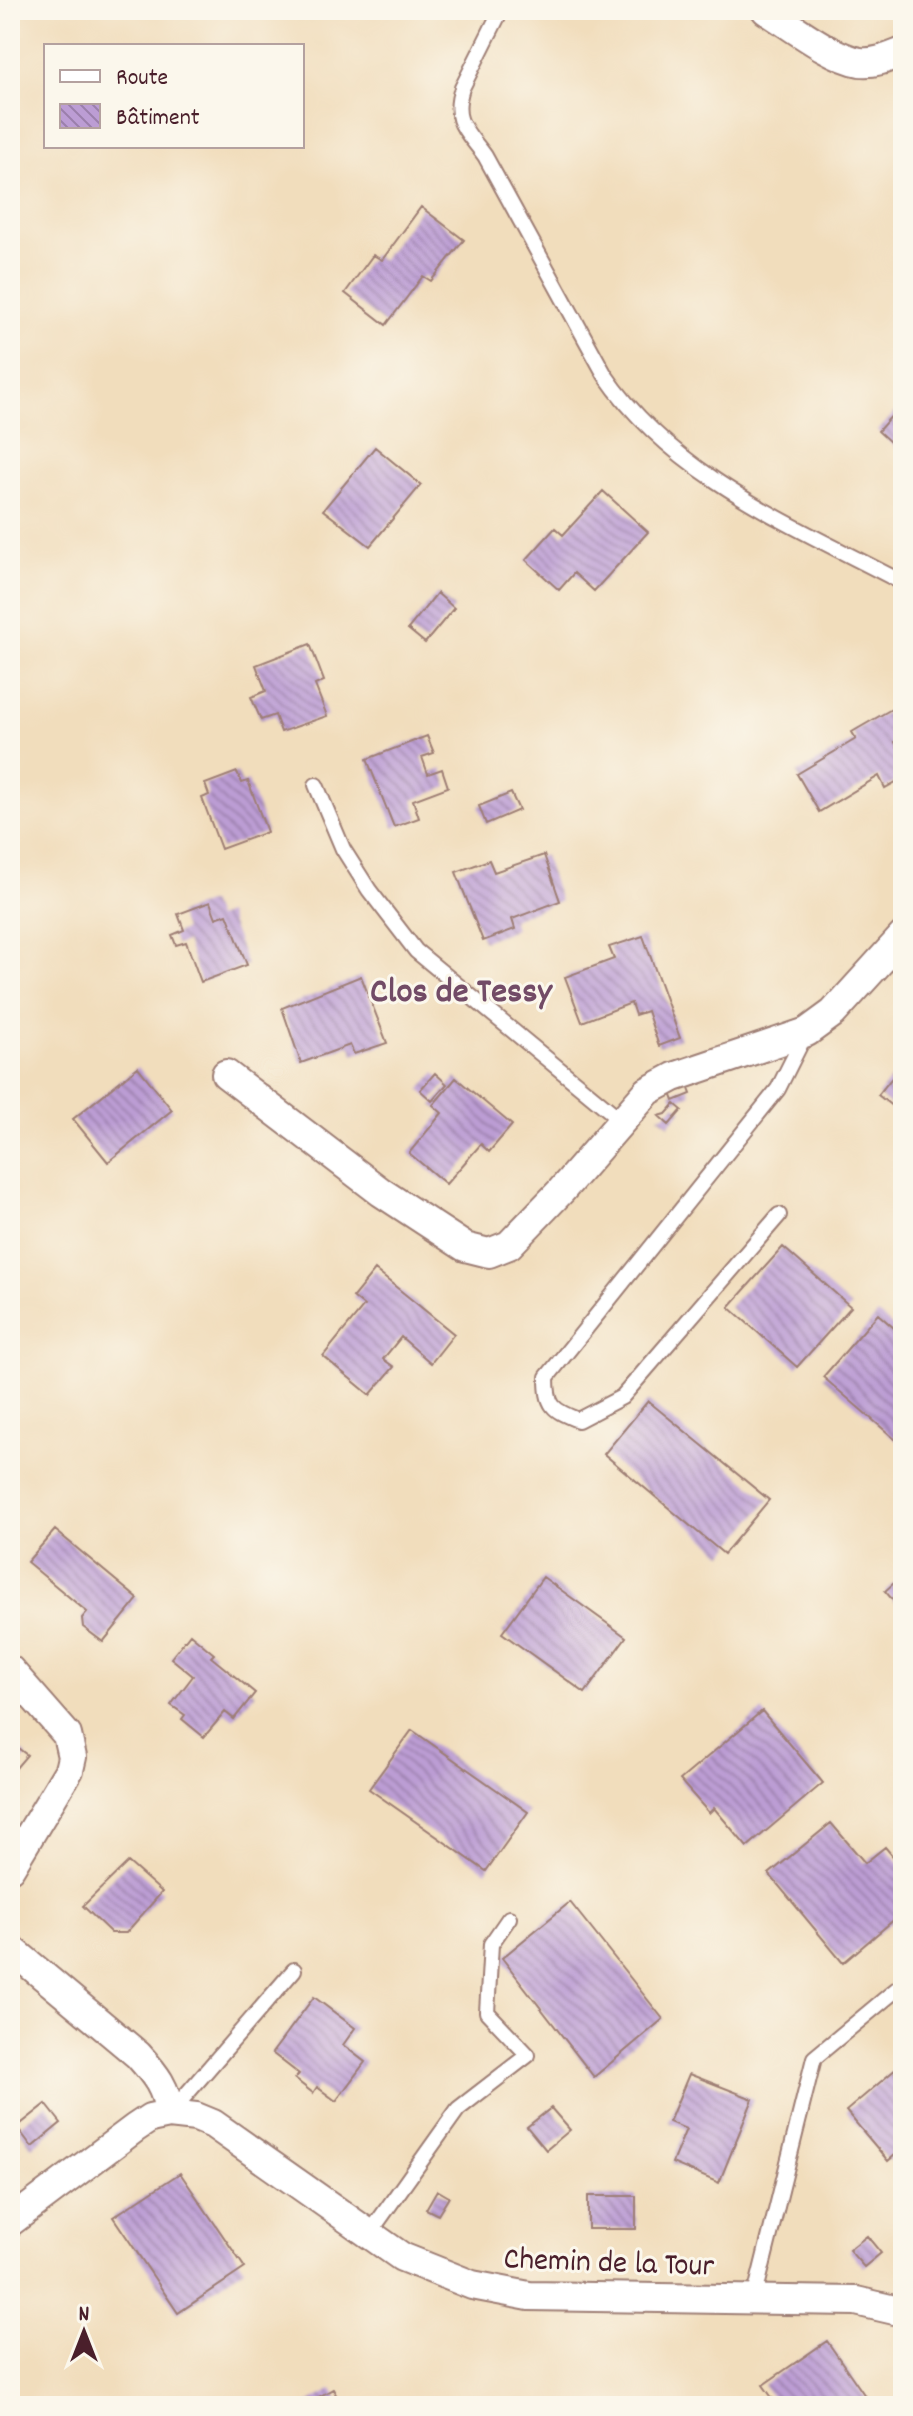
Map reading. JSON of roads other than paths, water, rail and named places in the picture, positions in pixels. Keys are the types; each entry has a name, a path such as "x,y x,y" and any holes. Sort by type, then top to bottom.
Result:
{"street":[{"path":"766,10 833,50 860,62 873,62 903,52"},
{"path":"226,1074 381,1192 476,1252 489,1253 509,1245 561,1191 639,1100 658,1084 807,1032 840,1006 903,936"},
{"path":"10,1670 67,1735 72,1757 69,1770 10,1868"},
{"path":"10,1948 138,2055 156,2074 167,2096 169,2114 150,2118 135,2128 10,2222"},
{"name":"Chemin de la Tour","path":"169,2114 196,2117 229,2133 402,2257 445,2276 500,2292 529,2296 856,2301 903,2312"}],"lane":[{"path":"501,10 457,102 461,125 485,156 620,397 649,429 720,484 903,583"},
{"path":"316,785 343,849 369,890 416,951 621,1120"},
{"path":"779,1215 622,1397 578,1420 558,1413 547,1398 547,1377 778,1089 807,1032"},
{"path":"369,2234 458,2109 528,2055 487,2012 491,1944 509,1918"},
{"path":"169,2114 294,1970"},
{"path":"754,2299 814,2058 903,1984"}],"district":[{"name":"Clos de Tessy","path":"461,988"}]}
